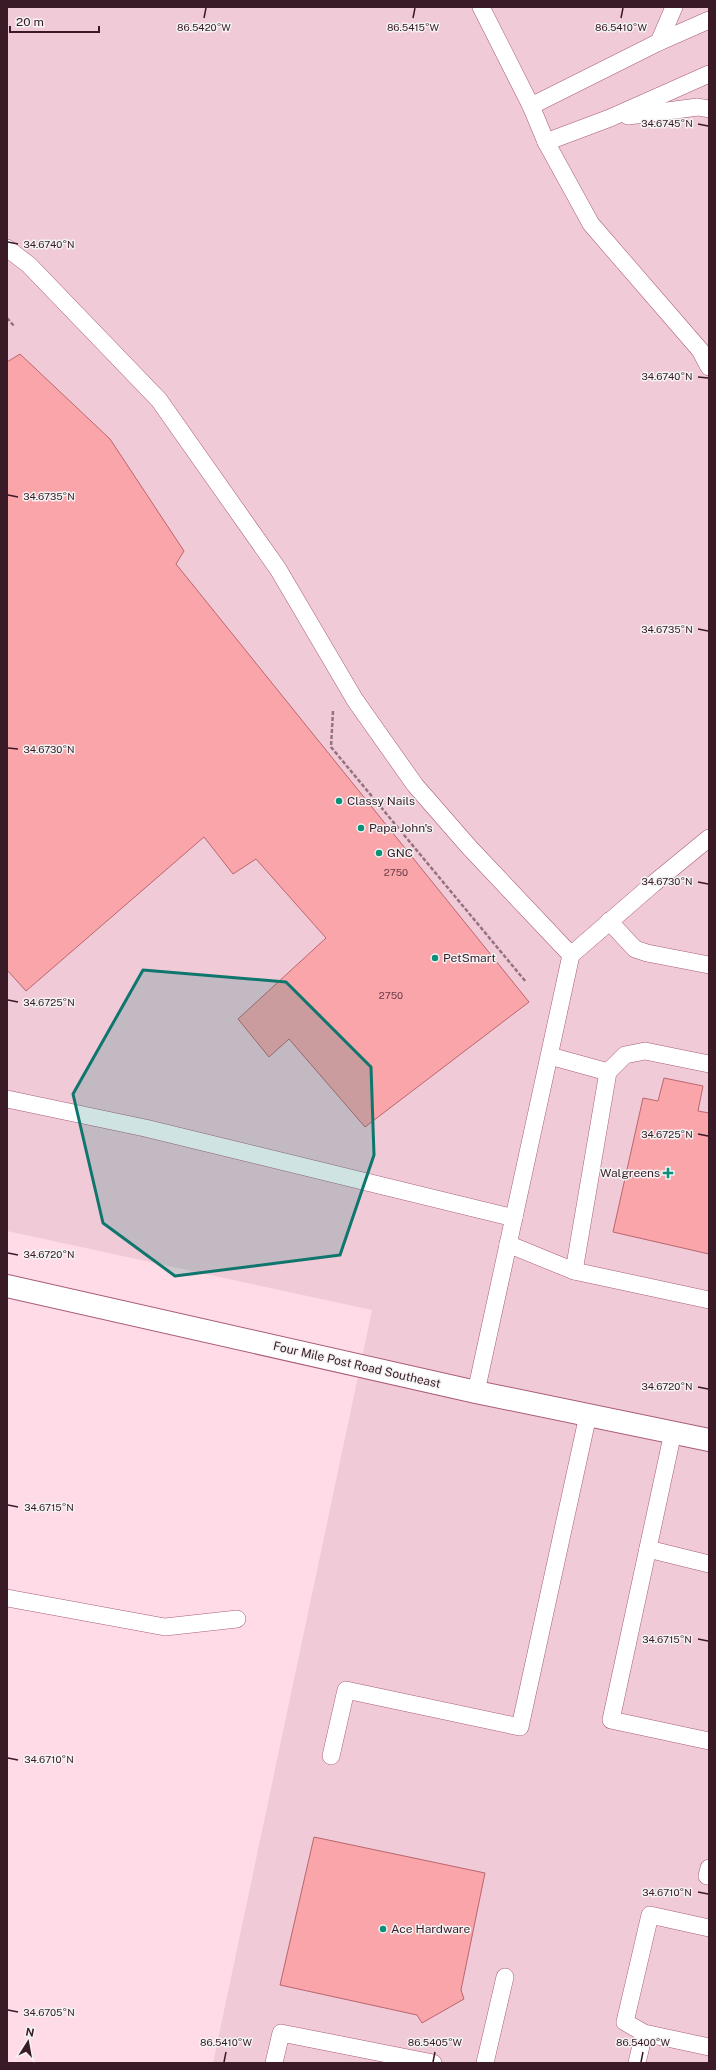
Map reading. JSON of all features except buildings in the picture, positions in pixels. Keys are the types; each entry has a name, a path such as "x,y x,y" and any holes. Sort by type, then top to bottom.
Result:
{"main road":[{"name":"Four Mile Post Road Southeast","path":"7,1286 476,1392 709,1440"}],"lane":[{"path":"481,7 531,106 546,142 591,224 700,350 709,367"},
{"path":"659,42 674,7"},
{"path":"531,106 659,42 709,20"},
{"path":"546,142 610,118 709,74"},
{"path":"610,118 698,107 709,108"},
{"path":"7,248 29,265 159,400 278,569 355,700 415,785 469,847 571,955"},
{"path":"476,1392 571,955 709,838"},
{"path":"609,922 635,949 709,965"},
{"path":"574,1271 608,1072 625,1055 646,1051 709,1064"},
{"path":"550,1056 608,1072"},
{"path":"7,1099 145,1128 514,1218"},
{"path":"508,1244 574,1271 709,1300"},
{"path":"331,1756 346,1690 520,1726 588,1415"},
{"path":"673,1432 611,1720 709,1741"},
{"path":"648,1549 709,1564"},
{"path":"7,1598 165,1627 237,1619"},
{"path":"709,1868 707,1876 709,1876"},
{"path":"709,1928 650,1915 625,2022 644,2033 709,2047"},
{"path":"485,2063 505,1977"},
{"path":"274,2063 281,2033 433,2063"},
{"path":"638,2063 644,2033"}],"path":[{"path":"7,318 14,326"},
{"path":"333,708 331,747 526,982"}],"highlighted area":[{"path":"143,970 286,982 371,1067 374,1155 340,1255 175,1276 103,1223 73,1094"}],"shaded area":[{"path":"7,7 709,7 709,2063 213,2063 372,1310 7,1231"}],"place":[{"name":"Classy Nails","path":"339,801"},
{"name":"Papa John's","path":"361,828"},
{"name":"GNC","path":"379,853"},
{"name":"PetSmart","path":"435,958"},
{"name":"Walgreens","path":"668,1173"},
{"name":"Ace Hardware","path":"383,1929"}]}
